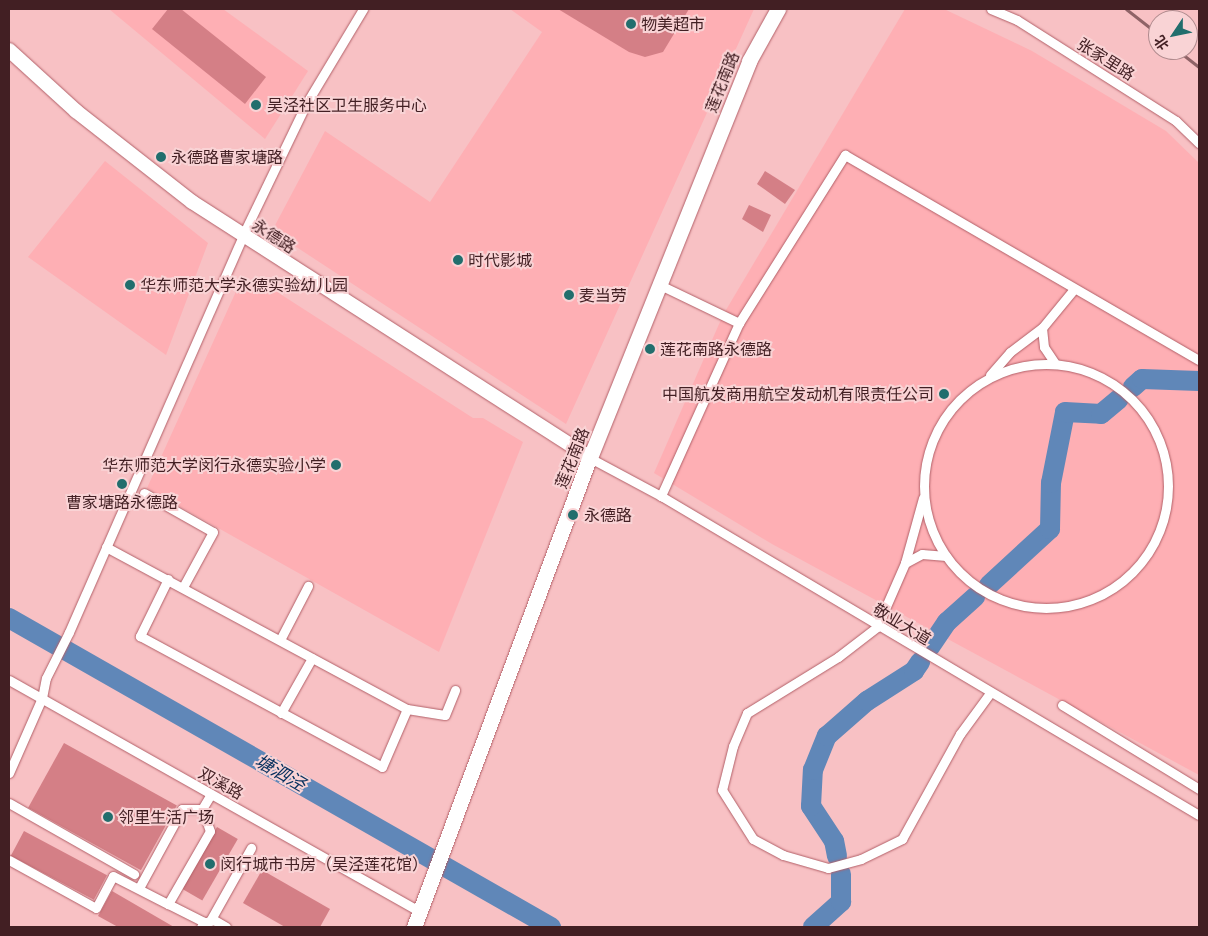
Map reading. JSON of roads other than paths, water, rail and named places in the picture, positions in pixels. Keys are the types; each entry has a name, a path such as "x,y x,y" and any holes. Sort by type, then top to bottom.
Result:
{"main road":[{"name":"莲花南路","path":"414,927 590,458 749,61 778,9"}],"street":[{"path":"9,773 42,698 46,678 70,632 242,237 306,104 363,9"},
{"name":"张家里路","path":"991,9 1017,20 1176,122 1199,143"},
{"name":"永德路","path":"9,50 76,111 192,202 242,237 590,458"},
{"path":"661,496 739,323 845,155 1199,360"},
{"path":"660,285 739,323"},
{"path":"986,379 1010,352 1042,328 1074,289"},
{"path":"1042,328 1044,347 1054,362"},
{"path":"923,498 933,536 954,568 984,593 1020,607 1059,609 1096,599 1129,578 1153,548 1166,512 1168,473 1156,431 1131,397 1096,373 1054,362 1011,367 973,385 943,416 926,455 923,498 905,562 877,626 838,657 747,713 733,746 722,790 753,839 783,855 828,868 861,859 902,839 960,734 990,693"},
{"name":"敬业大道","path":"590,458 661,496 877,626 1199,815"},
{"path":"144,493 213,532 183,587"},
{"path":"106,546 407,709 445,716 455,690"},
{"path":"905,562 922,554 946,556"},
{"path":"168,579 140,636 281,713 382,767 407,709"},
{"path":"280,640 308,586"},
{"path":"281,713 312,658"},
{"name":"双溪路","path":"9,680 420,912"},
{"path":"1062,705 1199,789"},
{"path":"202,809 211,794"},
{"path":"9,803 134,874"},
{"path":"139,888 182,809 202,809"},
{"path":"168,904 210,831 202,809"},
{"path":"205,923 251,848"},
{"path":"9,860 96,908 113,876 205,923 226,927"}],"waterway":[{"path":"1133,387 1142,379 1199,381"},
{"path":"989,585 1050,529 1051,483 1065,412 1101,414 1119,399"},
{"path":"930,647 947,622 975,597"},
{"name":"塘泗泾","path":"9,618 551,927"},
{"path":"837,856 834,841 811,806 813,770 827,736 867,701 914,671 920,662"},
{"path":"813,927 841,902 841,874"}],"railway":[{"path":"1126,9 1148,26"},
{"path":"1190,60 1199,67"}],"place":[{"name":"物美超市","path":"631,24"},
{"name":"吴泾社区卫生服务中心","path":"256,105"},
{"name":"永德路曹家塘路","path":"161,157"},
{"name":"时代影城","path":"458,260"},
{"name":"华东师范大学永德实验幼儿园","path":"130,285"},
{"name":"麦当劳","path":"569,295"},
{"name":"莲花南路永德路","path":"650,349"},
{"name":"中国航发商用航空发动机有限责任公司","path":"944,394"},
{"name":"华东师范大学闵行永德实验小学","path":"336,465"},
{"name":"曹家塘路永德路","path":"122,484"},
{"name":"永德路","path":"573,515"},
{"name":"邻里生活广场","path":"108,817"},
{"name":"闵行城市书房（吴泾莲花馆）","path":"210,864"}]}
